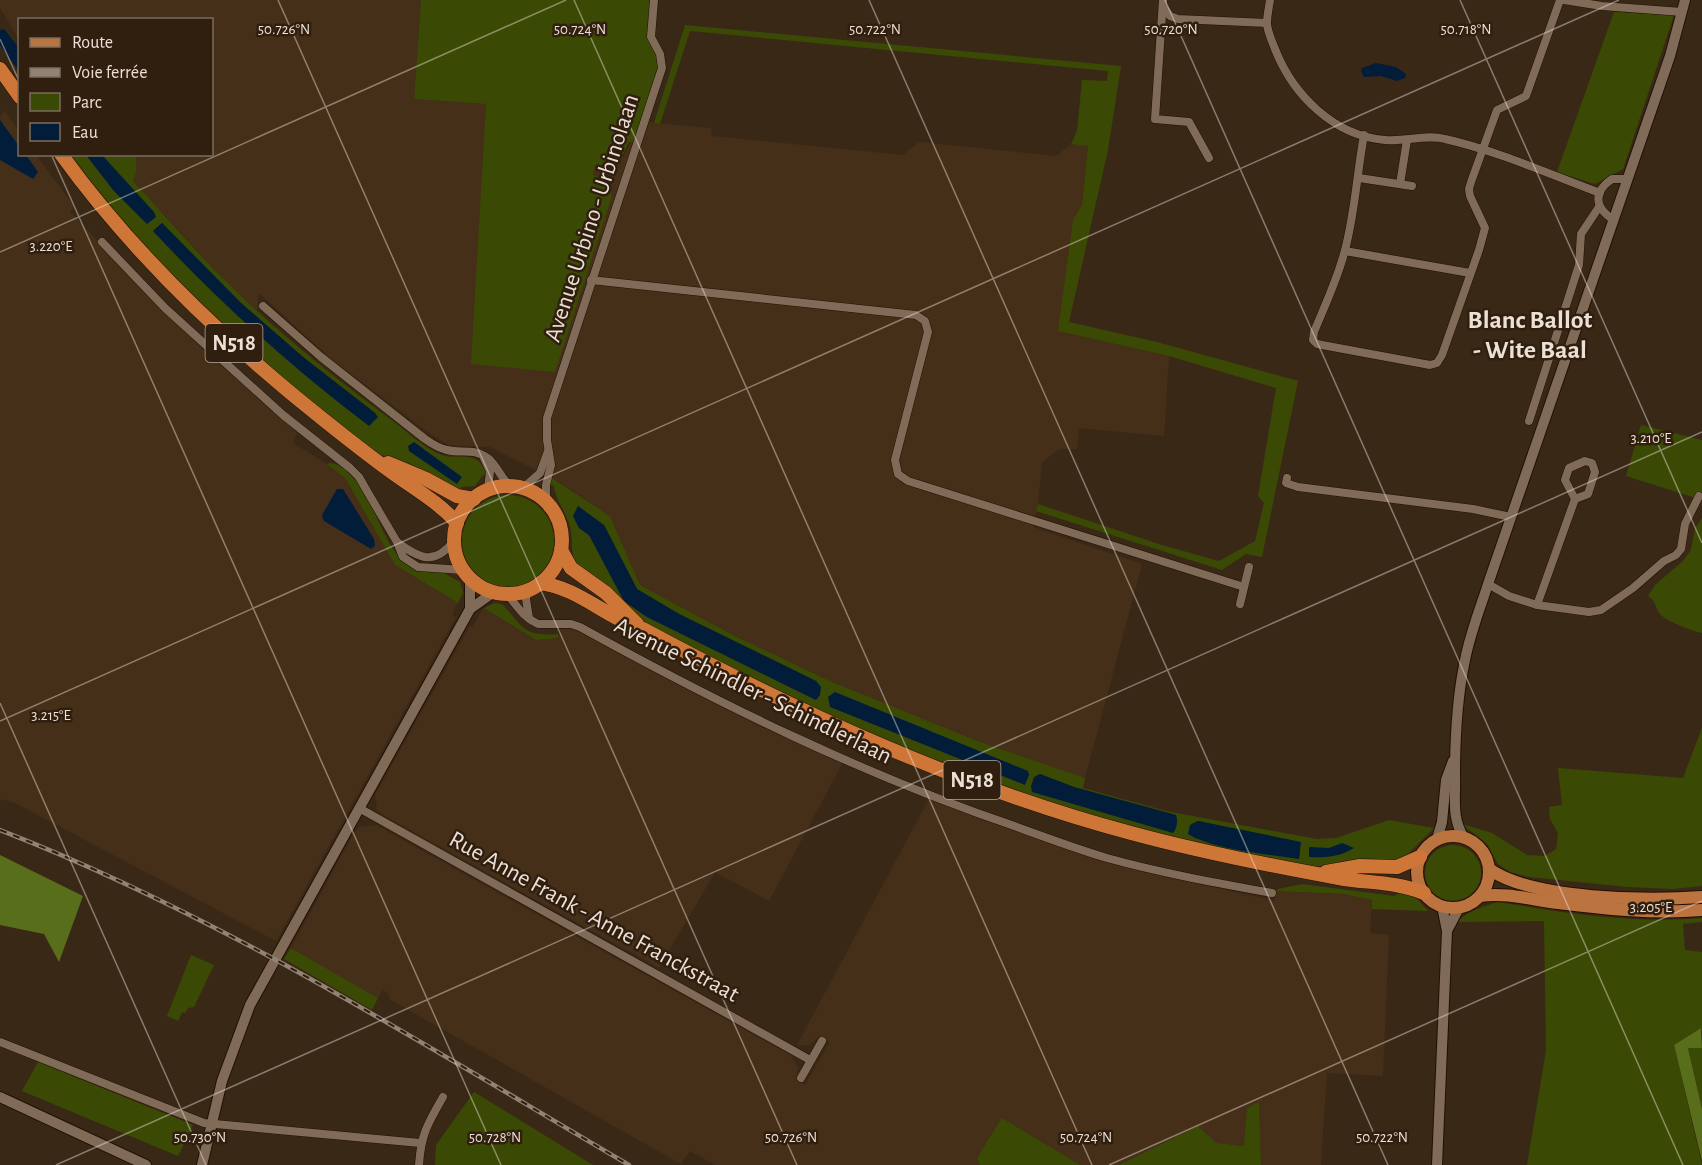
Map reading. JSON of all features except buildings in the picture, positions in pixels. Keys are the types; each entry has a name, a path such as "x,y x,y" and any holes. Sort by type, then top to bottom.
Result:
{"highway":[{"path":"0,69 18,94"},
{"name":"N518","path":"63,156 161,272 236,345 324,420 446,510 457,523"},
{"name":"N518","path":"373,458 415,474 457,496 474,499"},
{"path":"500,593 481,587 467,574 456,556 454,541 457,523 463,510 488,490 516,487 535,494 546,502"},
{"name":"N518","path":"546,502 555,514 560,528 561,550 571,568 606,593 643,629"},
{"path":"534,587 552,572 561,550"},
{"name":"N518","path":"500,593 534,587 559,586 628,625 643,629 735,678 816,717 982,784 1129,833 1227,856 1344,879 1403,885 1424,893"},
{"name":"N518","path":"1322,873 1360,866 1397,867 1420,857"}],"main road":[{"path":"1450,836 1464,838 1474,842 1487,859 1489,869 1487,883 1480,896 1471,904 1459,908 1442,906 1432,901 1424,893 1417,875 1420,857 1430,844 1437,840 1450,836"},
{"path":"1489,869 1512,882 1537,888 1609,897 1702,897"},
{"path":"1480,896 1499,893 1538,901 1616,910 1702,910"}],"street":[{"name":"Avenue Urbino - Urbinolaan","path":"546,502 546,484 551,465 547,418 662,68 660,54 651,35 654,0"},
{"path":"1270,0 1267,23 1284,69 1304,98 1339,126 1385,140 1442,138 1482,150 1600,193"},
{"path":"1364,135 1358,165 1359,178 1345,251 1313,340 1322,345 1430,365 1437,363 1442,356 1485,228 1469,189 1482,150 1497,110 1527,96 1562,0 1602,6 1682,12"},
{"path":"1464,838 1454,812 1457,706 1465,658 1488,584 1670,56 1684,0"},
{"path":"1163,3 1170,16 1178,19 1267,23"},
{"path":"1163,3 1155,119 1189,122 1209,158"},
{"path":"1400,184 1407,140"},
{"path":"1359,178 1412,186"},
{"path":"1614,220 1604,214 1599,207 1598,199 1606,183 1612,179 1627,179"},
{"path":"1529,421 1579,265 1581,234 1599,207"},
{"path":"102,242 165,308 284,415 359,477 403,556 418,567 467,574 470,609"},
{"path":"1345,251 1470,273"},
{"path":"591,280 916,315 925,321 928,332 895,460 898,474 908,481 1244,587"},
{"path":"263,306 321,357 425,439 449,451 476,452 490,460 503,480 516,487"},
{"name":"Avenue Urbino - Urbinolaan","path":"516,487 540,473 548,449"},
{"path":"483,456 490,471 488,490"},
{"path":"1537,604 1575,499 1565,480 1569,468 1585,461 1592,463 1595,472 1588,494 1575,499"},
{"path":"1287,478 1286,483 1298,488 1473,509 1511,517"},
{"path":"1488,584 1509,596 1537,604 1589,612 1601,610 1612,604 1664,561 1676,555 1681,549 1685,524 1699,496"},
{"path":"397,542 415,554 432,558 441,554 454,541"},
{"path":"1240,604 1249,567"},
{"path":"529,618 526,600 534,587"},
{"path":"202,1165 222,1081 250,1005 470,609 500,593 529,618"},
{"name":"Avenue Schindler - Schindlerlaan","path":"529,618 538,624 571,624 580,627 670,677 797,740 967,810 1108,858 1194,879 1272,893"},
{"path":"1437,840 1442,822 1446,780 1455,755"},
{"name":"Rue Anne Frank - Anne Franckstraat","path":"359,808 810,1060"},
{"path":"1437,1165 1447,931 1442,906"},
{"path":"1447,931 1459,908"},
{"path":"801,1078 822,1041"},
{"path":"0,1042 204,1124 420,1143"},
{"path":"419,1165 420,1143 426,1125 443,1096"},
{"path":"0,1097 146,1165"}],"shaded area":[{"path":"0,0 421,0 414,99 486,104 472,364 603,178 593,175 595,164 611,165 624,156 644,116 649,122 654,123 711,128 712,136 903,155 919,142 1056,156 1071,144 1088,145 1082,204 1073,220 1059,331 1169,356 1164,436 1079,428 1077,449 1059,449 1042,462 1033,527 1142,564 1085,778 980,742 830,681 735,636 640,585 610,516 558,481 490,447 449,445 429,433 329,357 259,293 257,310 224,280 133,181 136,173 136,156 213,156 213,18 18,18 18,37 0,8"},
{"path":"4,110 18,130 18,156 37,156 74,206 70,212 195,342 297,433 293,443 345,478 395,565 458,603 452,614 456,617 276,941 15,803 0,799 0,118"},
{"path":"484,608 536,640 558,638 561,629 568,628 578,631 759,726 842,764 769,901 715,872 659,968 377,810 375,795 470,626 472,627"},
{"path":"929,799 1105,861 1168,877 1275,901 1276,891 1344,894 1372,900 1370,933 1389,935 1383,1076 1327,1073 1321,1165 1261,1165 1259,1103 1247,1108 1245,1146 1215,1143 1198,1126 1119,1165 1080,1165 1003,1119 977,1158 980,1165 715,1165 690,1151 681,1164 389,999 389,994 383,990 378,998 291,948 354,833 359,827 376,825 790,1055 798,1067 796,1080 805,1085 830,1042 819,1036 809,1045 797,1045"}],"green space":[{"path":"421,0 651,0 647,36 657,57 658,74 635,142 629,142 619,163 595,165 593,175 608,183 611,199 555,372 471,364 486,104 414,99"},
{"path":"1614,12 1674,15 1623,169 1595,184 1557,172"},
{"path":"685,25 1121,66 1108,150 1069,322 1157,342 1298,381 1262,557 1246,554 1222,570 1036,511 1038,504 1162,545 1219,561 1255,541 1264,503 1258,496 1276,388 1169,356 1058,331 1073,220 1082,204 1088,146 1071,144 1077,131 1082,80 1107,81 1108,71 690,31 660,124 654,123"},
{"path":"70,156 87,156 114,191 147,224 103,156 136,156 136,173 133,181 245,300 328,371 420,442 444,456 477,460 483,465 487,474 483,475 475,486 461,487 458,492 371,450 273,370 157,259","holes":["162,223 241,303 303,357 375,413 377,417 369,425 300,371 153,231"]},
{"path":"1641,425 1702,440 1702,500 1626,476"},
{"path":"327,464 345,468 356,479 366,494 391,545 401,559 418,570 446,572 447,575 460,582 463,593 458,603 395,565 345,478"},
{"path":"552,478 610,516 640,585 735,636 830,681 980,742 1085,778 1083,788 1166,811 1317,839 1336,838 1389,820 1434,828 1409,853 1392,863 1391,860 1366,859 1311,867 1251,856 1095,816 955,768 864,731 754,681 689,650 639,620 573,567 576,563 572,551 572,535 554,486 549,484","holes":["575,519 604,525 637,589 679,614 816,681 816,700 647,617 624,601 589,535 579,528","1040,774 1074,787 1175,815 1032,792","1198,821 1300,842 1299,859 1227,847 1194,838 1190,825"]},
{"path":"508,495 526,499 541,508 550,523 554,541 550,559 541,574 526,583 508,587 490,583 475,574 466,559 462,541 466,523 475,508 490,499"},
{"path":"1702,518 1702,633 1664,618 1648,596 1655,585 1683,561 1691,550 1695,528"},
{"path":"495,603 502,604 530,632 546,635 558,634 558,638 536,640 484,608"},
{"path":"1702,728 1702,886 1673,889 1627,887 1530,877 1510,872 1498,864 1487,844 1462,824 1492,833 1527,855 1545,856 1556,849 1558,833 1550,819 1549,807 1562,805 1558,768 1683,778"},
{"path":"1453,845 1464,847 1473,853 1479,862 1481,873 1479,884 1473,893 1464,899 1453,901 1442,899 1433,893 1427,884 1425,873 1427,862 1433,853 1442,847"},
{"path":"0,855 83,896 59,962 44,934 0,925"},
{"path":"1302,884 1394,896 1403,891 1414,896 1428,911 1372,909 1372,900 1344,894 1276,891"},
{"path":"1498,902 1625,918 1651,920 1702,918 1702,922 1683,924 1685,950 1702,952 1702,1033 1701,1028 1674,1045 1702,1165 1527,1165 1546,1050 1544,921 1458,922 1471,912"},
{"path":"291,948 378,998 372,1010 284,959"},
{"path":"191,955 214,965 194,1007 188,1008 185,1013 182,1012 178,1021 167,1016"},
{"path":"1701,1028 1702,1048 1688,1048 1702,1109 1702,1161 1674,1045"},
{"path":"1688,1047 1702,1048 1702,1109"},
{"path":"38,1062 193,1125 178,1156 22,1091"},
{"path":"474,1092 593,1165 435,1165 436,1145"},
{"path":"1259,1102 1261,1165 1119,1165 1198,1126 1216,1143 1244,1146 1247,1108"},
{"path":"1002,1118 1080,1165 980,1165 977,1158"}],"water":[{"path":"4,29 18,47 18,70 0,45 0,30"},
{"path":"1376,63 1396,67 1406,74 1405,78 1397,81 1381,76 1364,77 1362,68"},
{"path":"0,120 18,145 18,156 27,156 38,172 33,179 0,160"},
{"path":"87,156 103,156 156,217 147,224 114,191"},
{"path":"162,223 241,303 303,357 378,417 369,426 257,333 153,231"},
{"path":"414,442 462,477 457,484 409,451 408,446"},
{"path":"337,489 343,489 374,539 375,546 371,549 324,521 322,515"},
{"path":"578,506 604,525 637,589 679,614 816,681 821,687 820,695 816,700 647,617 624,601 589,535 579,528 573,516"},
{"path":"835,692 1028,771 1029,775 1025,785 830,707 828,697"},
{"path":"1040,774 1074,787 1176,815 1175,829 1173,833 1032,792 1034,777"},
{"path":"1198,821 1301,842 1299,859 1242,851 1212,844 1188,834 1190,825"},
{"path":"1342,843 1354,848 1332,856 1309,857 1309,847 1329,848"}],"railway":[{"path":"0,830 82,864 243,942 398,1029 629,1165"}],"district":[{"name":"Blanc Ballot - Wite Baal","path":"1530,335"}]}
